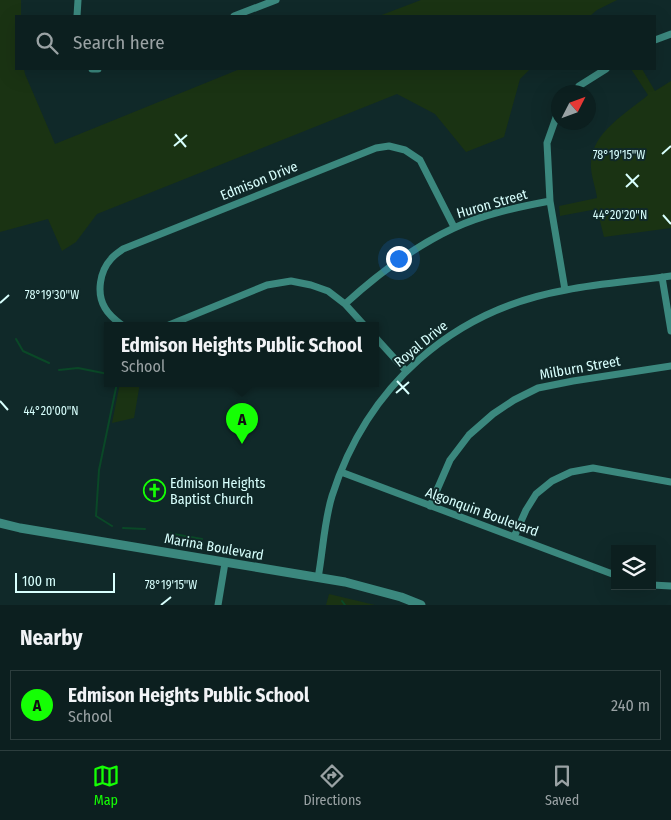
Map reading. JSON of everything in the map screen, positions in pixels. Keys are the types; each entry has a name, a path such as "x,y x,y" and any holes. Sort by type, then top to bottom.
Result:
{"street":[{"path":"77,15 78,0"},
{"path":"237,15 276,0"},
{"path":"656,40 671,34"},
{"path":"581,85 604,70"},
{"path":"552,130 547,143 550,201 565,290"},
{"name":"Edmison Drive","path":"118,322 112,318 104,306 100,291 101,274 110,259 123,249 376,148 389,146 405,150 420,160 454,228"},
{"name":"Huron Street","path":"345,304 375,276 454,228 511,209 550,201"},
{"name":"Royal Drive","path":"318,578 332,497 358,434 374,408 389,389 436,344 490,312 565,290 671,276"},
{"path":"662,277 671,331"},
{"path":"176,322 267,285 291,281 328,291 345,304 361,322"},
{"path":"379,341 406,371"},
{"name":"Milburn Street","path":"430,506 450,460 469,435 493,414 514,400 538,388 671,366"},
{"path":"514,537 526,510 536,494 552,481 570,472 593,468 671,482"},
{"name":"Algonquin Boulevard","path":"341,472 611,573"},
{"name":"Marina Boulevard","path":"0,523 20,528 370,587 401,596 421,605"},
{"path":"218,605 225,563"},
{"path":"656,585 671,586"}],"green space":[{"path":"0,0 21,0 21,15 15,15 15,70 24,70 55,144 238,70 529,70 520,79 504,137 466,152 435,114 397,94 97,214 76,242 62,251 48,219 0,232"},
{"path":"421,0 617,0 591,15 382,15"},
{"path":"632,70 643,70 655,91 671,81 671,228 604,237 597,209 560,216 559,206 597,198 591,163 597,142 612,124 648,95"},
{"path":"119,387 139,387 134,418 112,423"},
{"path":"329,594 375,605 326,605"}],"waterway":[{"path":"16,339 23,351 49,363"},
{"path":"59,370 78,368 104,373"},
{"path":"112,526 96,516 99,470 116,387"},
{"path":"123,528 145,529"},
{"path":"168,533 202,539"},
{"path":"342,601 345,605"}],"place":[{"name":"Edmison Heights Public School","path":"242,444"},
{"name":"Edmison Heights Baptist Church","path":"154,491"}]}
